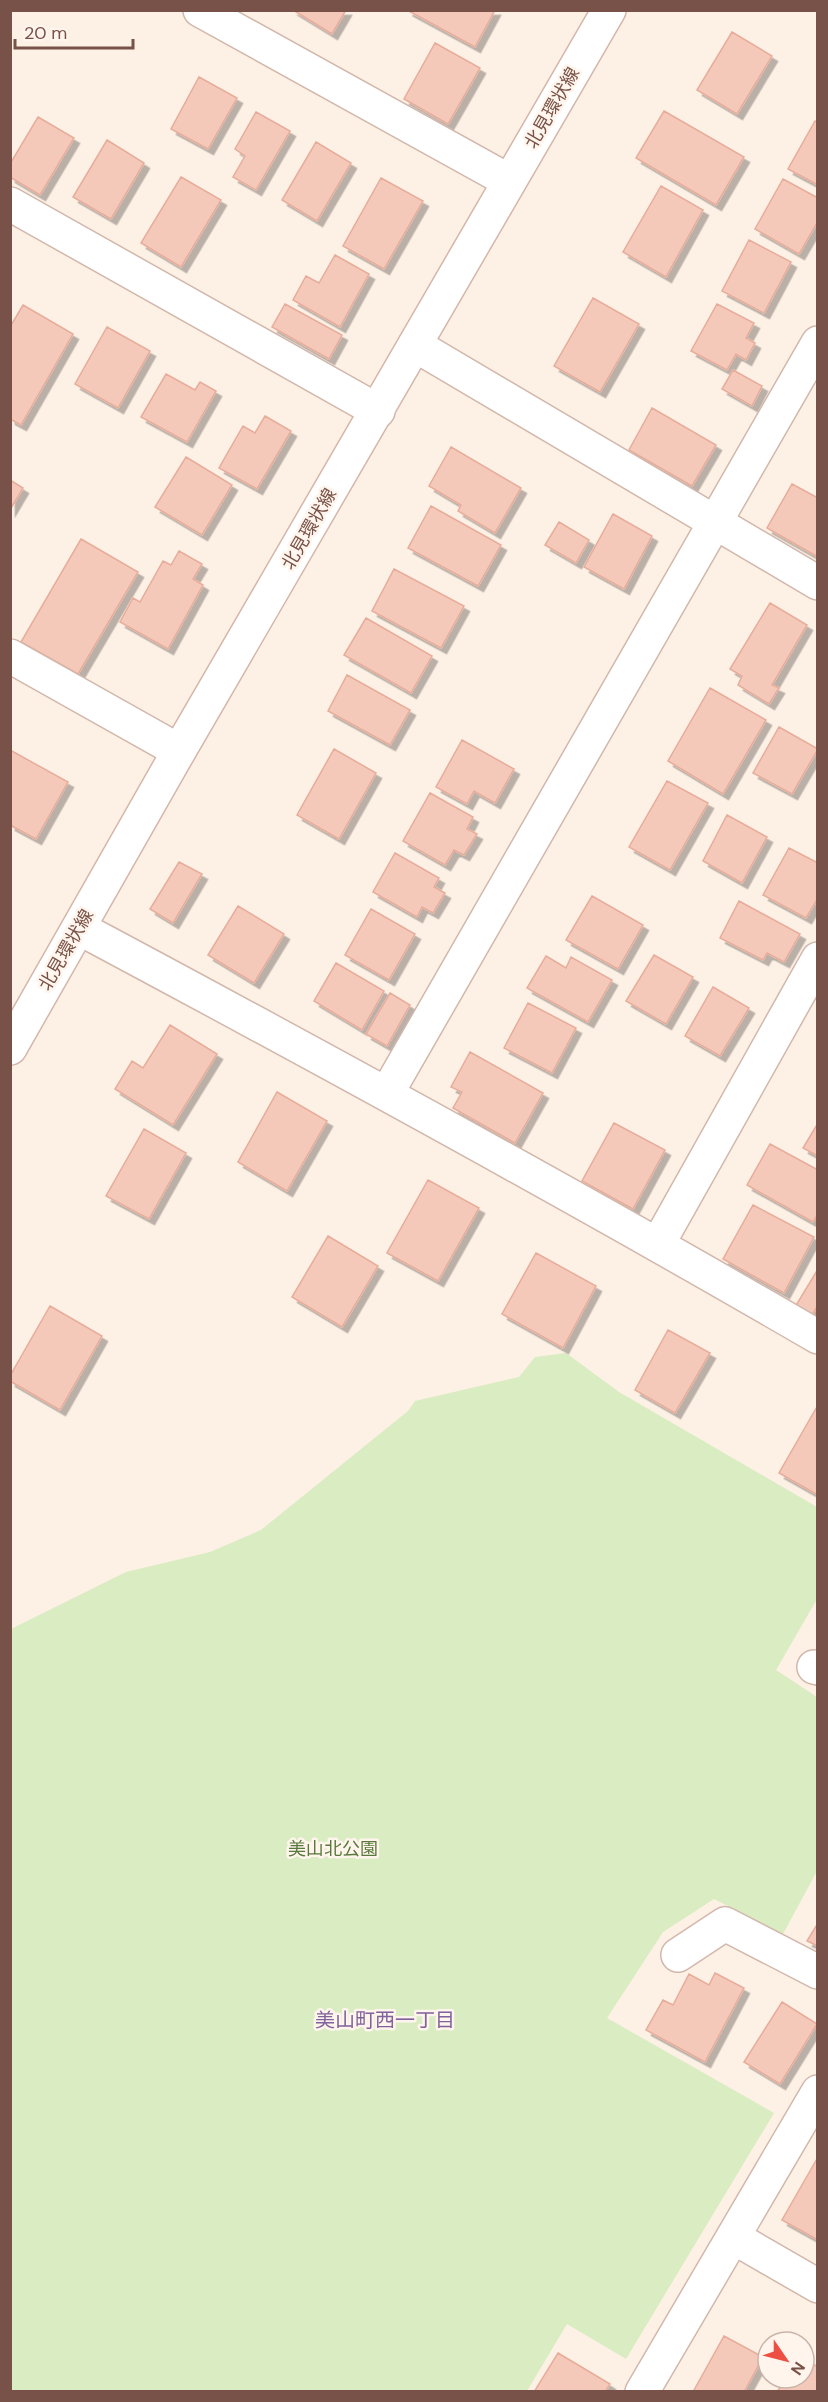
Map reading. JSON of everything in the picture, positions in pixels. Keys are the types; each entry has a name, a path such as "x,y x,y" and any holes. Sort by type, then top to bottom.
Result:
{"street":[{"path":"200,10 509,181"},
{"name":"北見環状線","path":"10,1048 179,751 609,10"},
{"path":"10,204 378,411"},
{"path":"387,1093 818,343"},
{"path":"415,345 818,583"},
{"path":"10,656 179,751"},
{"path":"79,928 387,1093 658,1244 818,1337"},
{"path":"658,1244 818,959"},
{"path":"678,1955 725,1924 818,1972"},
{"path":"642,2391 818,2092"},
{"path":"733,2237 818,2286"}],"green space":[{"name":"美山北公園","path":"566,1353 619,1392 817,1507 817,1599 776,1670 817,1697 817,1871 783,1934 714,1899 663,1932 607,2018 774,2113 626,2359 567,2324 527,2391 11,2391 11,1629 126,1572 210,1552 261,1530 408,1411 415,1401 519,1377 535,1357"}],"building":[{"path":"293,10 346,10 332,34"},
{"path":"407,10 495,10 475,47"},
{"path":"732,32 772,56 737,114 697,90"},
{"path":"435,43 480,68 448,124 404,99"},
{"path":"199,77 237,98 208,149 171,129"},
{"path":"664,111 744,157 716,205 636,158"},
{"path":"256,112 290,131 256,190 233,177 245,156 235,149"},
{"path":"38,117 74,138 40,195 10,177 10,164"},
{"path":"815,121 818,123 818,185 788,169"},
{"path":"107,140 144,163 111,219 73,197"},
{"path":"316,142 351,163 317,221 282,200"},
{"path":"181,177 221,200 181,267 141,243"},
{"path":"381,178 423,201 384,269 343,246"},
{"path":"783,179 818,198 818,221 799,254 755,229"},
{"path":"661,186 703,210 666,277 623,252"},
{"path":"749,240 791,262 764,313 722,291"},
{"path":"335,255 369,274 340,327 293,300 306,276 319,283"},
{"path":"593,298 639,324 600,392 554,366"},
{"path":"285,304 342,335 329,359 272,327"},
{"path":"717,304 754,323 746,338 755,343 746,360 736,354 727,370 691,351"},
{"path":"23,305 73,334 21,425 10,419 10,327"},
{"path":"107,327 150,351 118,408 75,384"},
{"path":"733,370 762,386 752,406 722,389"},
{"path":"166,374 195,390 200,382 216,391 187,442 141,417"},
{"path":"652,408 716,445 692,486 629,450"},
{"path":"265,416 291,431 257,489 219,468 243,426 255,433"},
{"path":"451,447 521,488 495,533 458,511 461,505 429,486"},
{"path":"186,457 232,485 202,535 155,507"},
{"path":"10,480 23,488 10,510"},
{"path":"792,484 818,498 818,557 767,528"},
{"path":"431,506 501,545 478,586 408,548"},
{"path":"613,514 652,536 624,589 584,567"},
{"path":"559,522 589,540 576,563 545,545"},
{"path":"81,539 138,572 78,674 21,642"},
{"path":"179,551 202,564 193,579 203,585 168,649 120,622 133,598 140,602 163,561 171,565"},
{"path":"394,569 464,606 441,648 372,611"},
{"path":"770,603 807,625 772,685 779,688 769,704 738,685 742,676 730,669"},
{"path":"366,618 432,656 411,693 344,655"},
{"path":"347,675 410,710 390,745 328,711"},
{"path":"710,688 766,720 723,794 668,761"},
{"path":"779,727 818,749 792,794 753,773"},
{"path":"462,740 514,769 495,803 474,791 467,804 436,787"},
{"path":"334,749 376,773 339,839 297,815"},
{"path":"10,750 68,782 36,839 10,825"},
{"path":"667,781 708,803 670,870 629,847"},
{"path":"430,793 473,817 467,829 477,834 464,855 454,850 445,865 403,841"},
{"path":"727,815 767,837 742,883 703,861"},
{"path":"789,848 818,863 818,898 806,918 763,895"},
{"path":"395,853 439,878 434,887 445,893 433,913 422,907 417,917 373,892"},
{"path":"179,862 202,874 173,923 150,909"},
{"path":"592,896 643,925 618,969 566,940"},
{"path":"739,901 800,934 784,962 767,953 763,960 720,938"},
{"path":"238,906 284,934 254,983 208,955"},
{"path":"371,909 415,934 389,980 345,955"},
{"path":"654,955 693,977 666,1024 626,1001"},
{"path":"546,956 566,968 571,957 612,980 588,1022 527,988"},
{"path":"336,963 384,991 362,1030 314,1001"},
{"path":"713,987 749,1008 720,1056 685,1036"},
{"path":"390,993 410,1005 387,1046 366,1034"},
{"path":"528,1003 576,1028 552,1073 504,1048"},
{"path":"170,1025 217,1054 173,1125 115,1089 132,1061 143,1068"},
{"path":"470,1052 543,1093 515,1143 453,1108 462,1092 451,1087"},
{"path":"277,1092 327,1121 287,1191 238,1162"},
{"path":"614,1123 665,1150 633,1209 582,1181"},
{"path":"818,1123 818,1156 803,1148"},
{"path":"144,1129 186,1153 149,1219 106,1196"},
{"path":"770,1144 818,1170 818,1214 813,1222 747,1185"},
{"path":"428,1180 479,1208 438,1281 387,1253"},
{"path":"753,1205 814,1237 784,1293 723,1259"},
{"path":"328,1236 378,1266 342,1327 292,1297"},
{"path":"536,1253 596,1286 563,1348 502,1314"},
{"path":"818,1269 818,1305 811,1317 795,1307"},
{"path":"50,1306 102,1336 60,1410 10,1381 10,1376"},
{"path":"668,1330 710,1353 675,1413 635,1390"},
{"path":"818,1405 818,1495 779,1473"},
{"path":"818,1923 818,1946 807,1941"},
{"path":"715,1973 744,1988 705,2062 646,2030 663,2000 673,2005 689,1974 709,1985"},
{"path":"782,2002 817,2024 780,2084 744,2062"},
{"path":"818,2157 818,2240 782,2220"},
{"path":"724,2336 756,2353 756,2370 744,2392 693,2392"},
{"path":"558,2353 610,2384 605,2392 534,2392"},
{"path":"816,2366 818,2367 818,2392 777,2392 778,2390 816,2390"}],"district":[{"name":"美山町西一丁目","path":"385,2020"}]}
